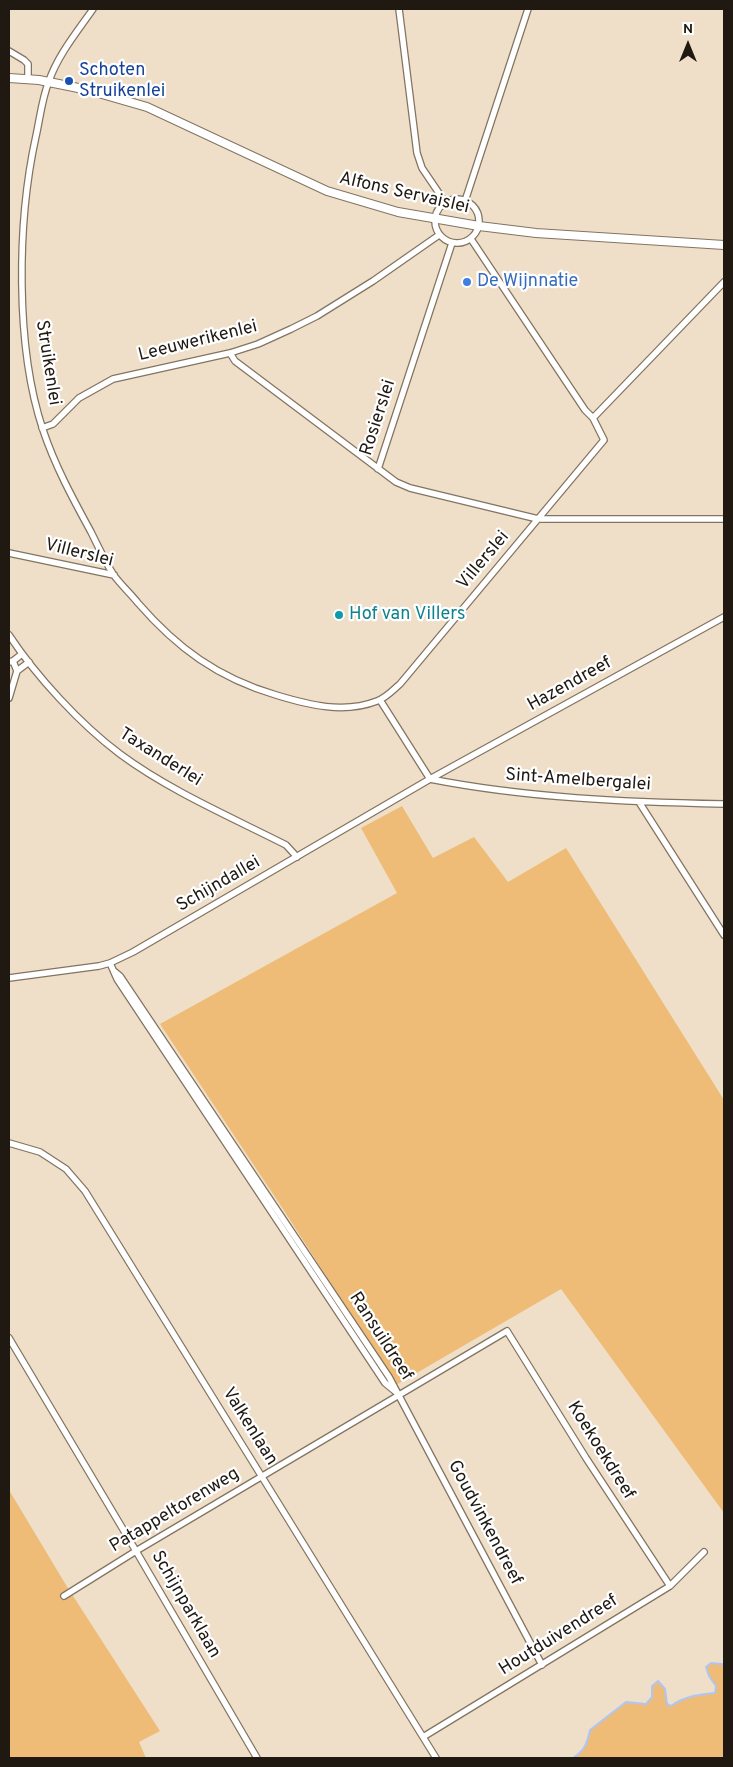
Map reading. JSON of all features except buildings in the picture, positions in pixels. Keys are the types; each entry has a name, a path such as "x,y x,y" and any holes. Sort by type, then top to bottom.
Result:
{"street":[{"name":"Struikenlei","path":"93,9 62,55 48,82 31,159 25,208 22,258 26,349 34,398 42,428 56,465 114,575"},
{"path":"399,9 417,153 422,168 445,202"},
{"path":"465,201 528,9"},
{"path":"9,50 28,64 28,79"},
{"name":"Alfons Servaislei","path":"9,78 48,82 88,90 147,107 327,191 398,212 478,226 536,233 724,245"},
{"path":"454,199 465,201 476,211 479,218 478,226 471,239 461,243 452,243 439,235 435,226 435,218 438,209 445,202 454,199"},
{"name":"Leeuwerikenlei","path":"42,428 53,424 79,398 113,379 230,353 258,344 317,316 373,281 439,235"},
{"path":"471,239 593,418 724,282"},
{"name":"Rosierslei","path":"452,243 378,469 396,482 410,488 538,519 724,519"},
{"path":"230,353 235,361 378,469"},
{"name":"Villerslei","path":"9,553 114,575 168,635 189,653 218,672 257,690 329,708 359,706 380,700 400,684 604,440 593,418"},
{"name":"Hazendreef","path":"430,779 724,618"},
{"name":"Taxanderlei","path":"9,635 22,654 72,710 119,753 168,784 286,846 297,857"},
{"path":"16,671 11,662 22,654"},
{"path":"9,698 16,671 29,662"},
{"path":"380,700 430,779"},
{"name":"Sint-Amelbergalei","path":"430,779 458,785 582,800 724,804"},
{"name":"Schijndallei","path":"9,978 110,963 133,952 430,779"},
{"path":"639,802 724,935"},
{"name":"Ransuildreef","path":"110,963 235,1146 400,1395"},
{"name":"Valkenlaan","path":"9,1143 40,1152 66,1169 85,1190 436,1758"},
{"name":"Patappeltorenweg","path":"64,1596 136,1551 507,1331"},
{"name":"Koekoekdreef","path":"507,1331 591,1466 670,1586"},
{"name":"Schijnparklaan","path":"9,1338 257,1758"},
{"name":"Goudvinkendreef","path":"400,1395 542,1664"},
{"name":"Houtduivendreef","path":"423,1737 670,1586 704,1552"}],"shaded area":[{"path":"402,806 433,858 474,837 508,882 566,848 724,1100 724,1513 561,1289 396,1385 283,1209 160,1024 397,893 361,828"},
{"path":"9,1490 66,1585 160,1731 139,1742 146,1758 9,1758"},
{"path":"711,1663 724,1666 724,1758 573,1758 585,1746 590,1730 626,1702 646,1704 652,1697 652,1686 658,1681 665,1689 667,1704 671,1706 697,1695 715,1693 716,1686 709,1676 706,1667"}],"waterway":[{"path":"573,1758 585,1746 590,1730 626,1702 646,1704 652,1697 652,1686 658,1681 665,1689 667,1704 671,1706 697,1695 715,1693 716,1686 709,1676 706,1667 711,1663 724,1666"}],"place":[{"name":"Schoten Struikenlei","path":"69,81"},
{"name":"De Wijnnatie","path":"467,282"},
{"name":"Hof van Villers","path":"339,615"}]}
